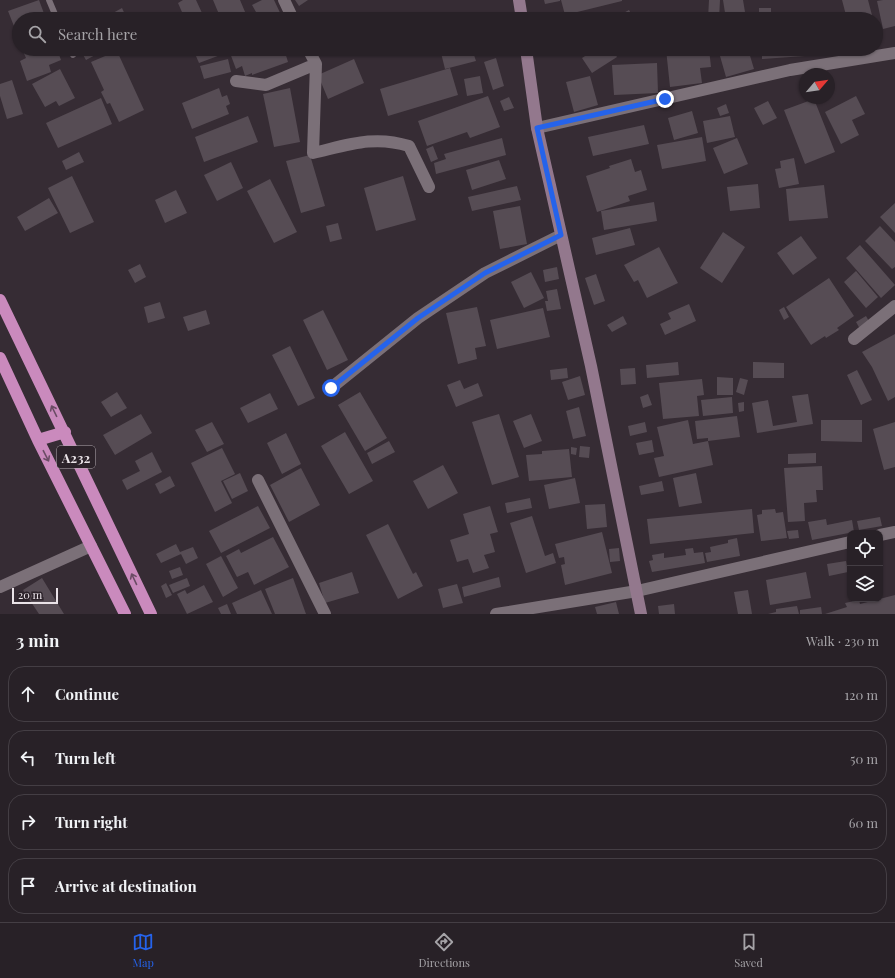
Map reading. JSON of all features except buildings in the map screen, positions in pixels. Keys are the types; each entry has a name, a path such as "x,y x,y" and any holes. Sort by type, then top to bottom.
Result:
{"highway":[{"name":"A232","path":"0,300 65,432 151,614"},
{"name":"A232","path":"0,358 38,440 125,614"},
{"path":"38,440 65,432"}],"street":[{"path":"284,0 290,12"},
{"path":"519,0 521,12"},
{"path":"883,55 895,53"},
{"path":"312,56 316,64 313,153 370,140 392,140 409,146 429,187"},
{"path":"527,56 537,128 591,366 641,614"},
{"path":"537,128 790,70 876,56"},
{"path":"236,81 266,84 316,64"},
{"path":"331,388 418,318 485,273 561,235"},
{"path":"854,339 895,306"},
{"path":"258,480 325,614"},
{"path":"883,534 895,532"},
{"path":"496,614 636,591 847,543"},
{"path":"0,586 91,546"}],"lane":[{"path":"49,0 54,12"}],"route":[{"path":"331,388 418,318 485,273 561,235 537,128 665,99"}]}
